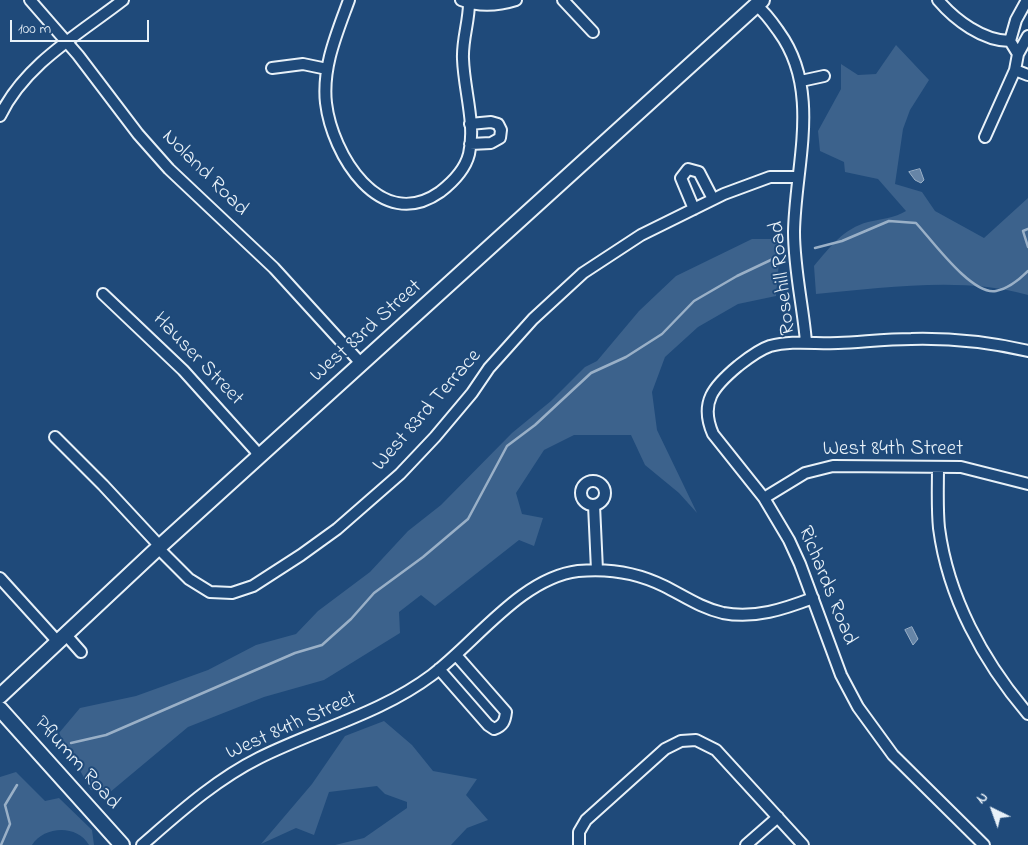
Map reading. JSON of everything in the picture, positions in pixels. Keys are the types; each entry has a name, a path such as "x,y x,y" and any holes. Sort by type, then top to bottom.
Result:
{"street":[{"name":"Noland Road","path":"30,0 68,42 138,134 169,169 274,268 351,352 360,366"},
{"path":"0,116 15,89 34,68 123,0"},
{"path":"348,0 327,69 326,102 330,124 345,160 368,188 404,209 436,195 451,184 464,165 470,144 470,124 463,58 465,1 492,5 516,0"},
{"path":"563,0 593,32"},
{"path":"938,0 960,21 977,32 1010,41 1018,54"},
{"name":"Rosehill Road","path":"759,3 782,36 791,53 801,81 804,124 797,177 794,235 806,342 954,339 995,344 1028,351"},
{"name":"West 83rd Street","path":"0,696 158,548 759,3"},
{"path":"1010,41 1016,20 1027,4"},
{"path":"985,137 1015,70 1018,54 1028,36"},
{"path":"272,68 303,64 327,69"},
{"path":"1015,70 1028,75"},
{"path":"801,81 824,76"},
{"path":"470,124 491,122 498,124 501,130 500,138 491,143 470,144"},
{"path":"694,209 681,178 688,169 699,172 713,199"},
{"name":"West 83rd Terrace","path":"54,437 103,485 156,542 158,548 189,579 210,592 225,594 244,590 278,571 355,515 400,474 454,414 489,368 554,298 583,273 618,249 713,199 770,177 797,177"},
{"name":"Hauser Street","path":"103,294 183,370 256,450 259,457"},
{"name":"Richards Road","path":"806,342 771,346 760,350 713,389 707,409 708,423 713,434 764,498 789,540 842,675 858,707 874,732 893,755 984,845"},
{"path":"938,467 939,526 951,583 979,644 995,670 1028,714"},
{"name":"West 84th Street","path":"764,498 805,473 820,468 938,467 969,469 1028,484"},
{"path":"594,505 597,570"},
{"name":"West 84th Street","path":"142,845 201,795 228,776 279,749 394,700 439,669 532,589 568,573 616,570 644,577 697,604 724,613 762,614 782,610 813,598"},
{"path":"0,578 62,639 81,652"},
{"path":"439,669 488,725 494,729 500,727 506,720 506,712 456,655"},
{"name":"Pflumm Road","path":"0,709 122,845"},
{"path":"579,845 579,832 586,820 665,750 680,740 696,740 716,750 803,845"},
{"path":"746,845 778,817"}],"shaded area":[{"path":"896,45 929,80 910,110 903,129 895,184 922,192 935,211 984,238 1028,198 1028,295 1003,289 950,285 923,285 816,294 814,266 825,252 844,234 859,225 893,217 906,211 878,179 845,172 844,162 820,151 818,131 841,89 841,64 858,75 876,74"},
{"path":"920,169 924,180 921,183 915,180 909,172"},
{"path":"752,239 781,239 776,296 738,304 698,327 665,357 652,392 657,430 697,513 679,493 645,465 631,435 574,435 544,450 516,493 522,514 543,518 534,546 519,540 435,606 421,595 399,612 400,633 324,680 264,697 188,727 109,793 91,790 59,733 80,708 136,696 208,670 256,645 296,634 318,611 370,572 408,531 441,505 512,433 551,401 585,367 597,361 639,311 676,276"},
{"path":"912,627 918,639 913,645 905,630"},
{"path":"384,721 412,745 433,771 477,779 466,795 488,820 467,828 451,845 335,845 364,838 407,808 407,802 385,794 377,786 329,792 314,835 296,828 261,844 312,784 345,736"},
{"path":"16,772 45,801 59,798 92,830 94,845 89,845 77,833 61,830 44,834 32,845 0,845 0,777"}],"waterway":[{"path":"815,248 842,241 889,221 916,223 964,276 975,285 986,290 996,291 1005,288 1028,271"},
{"path":"1028,229 1023,231 1028,247"},
{"path":"71,743 106,735 295,653 322,645 351,619 374,593 423,557 468,519 507,446 535,425 591,373 626,357 662,334 694,301 737,276 775,258"},
{"path":"1,845 10,824 5,805 17,785"}]}
